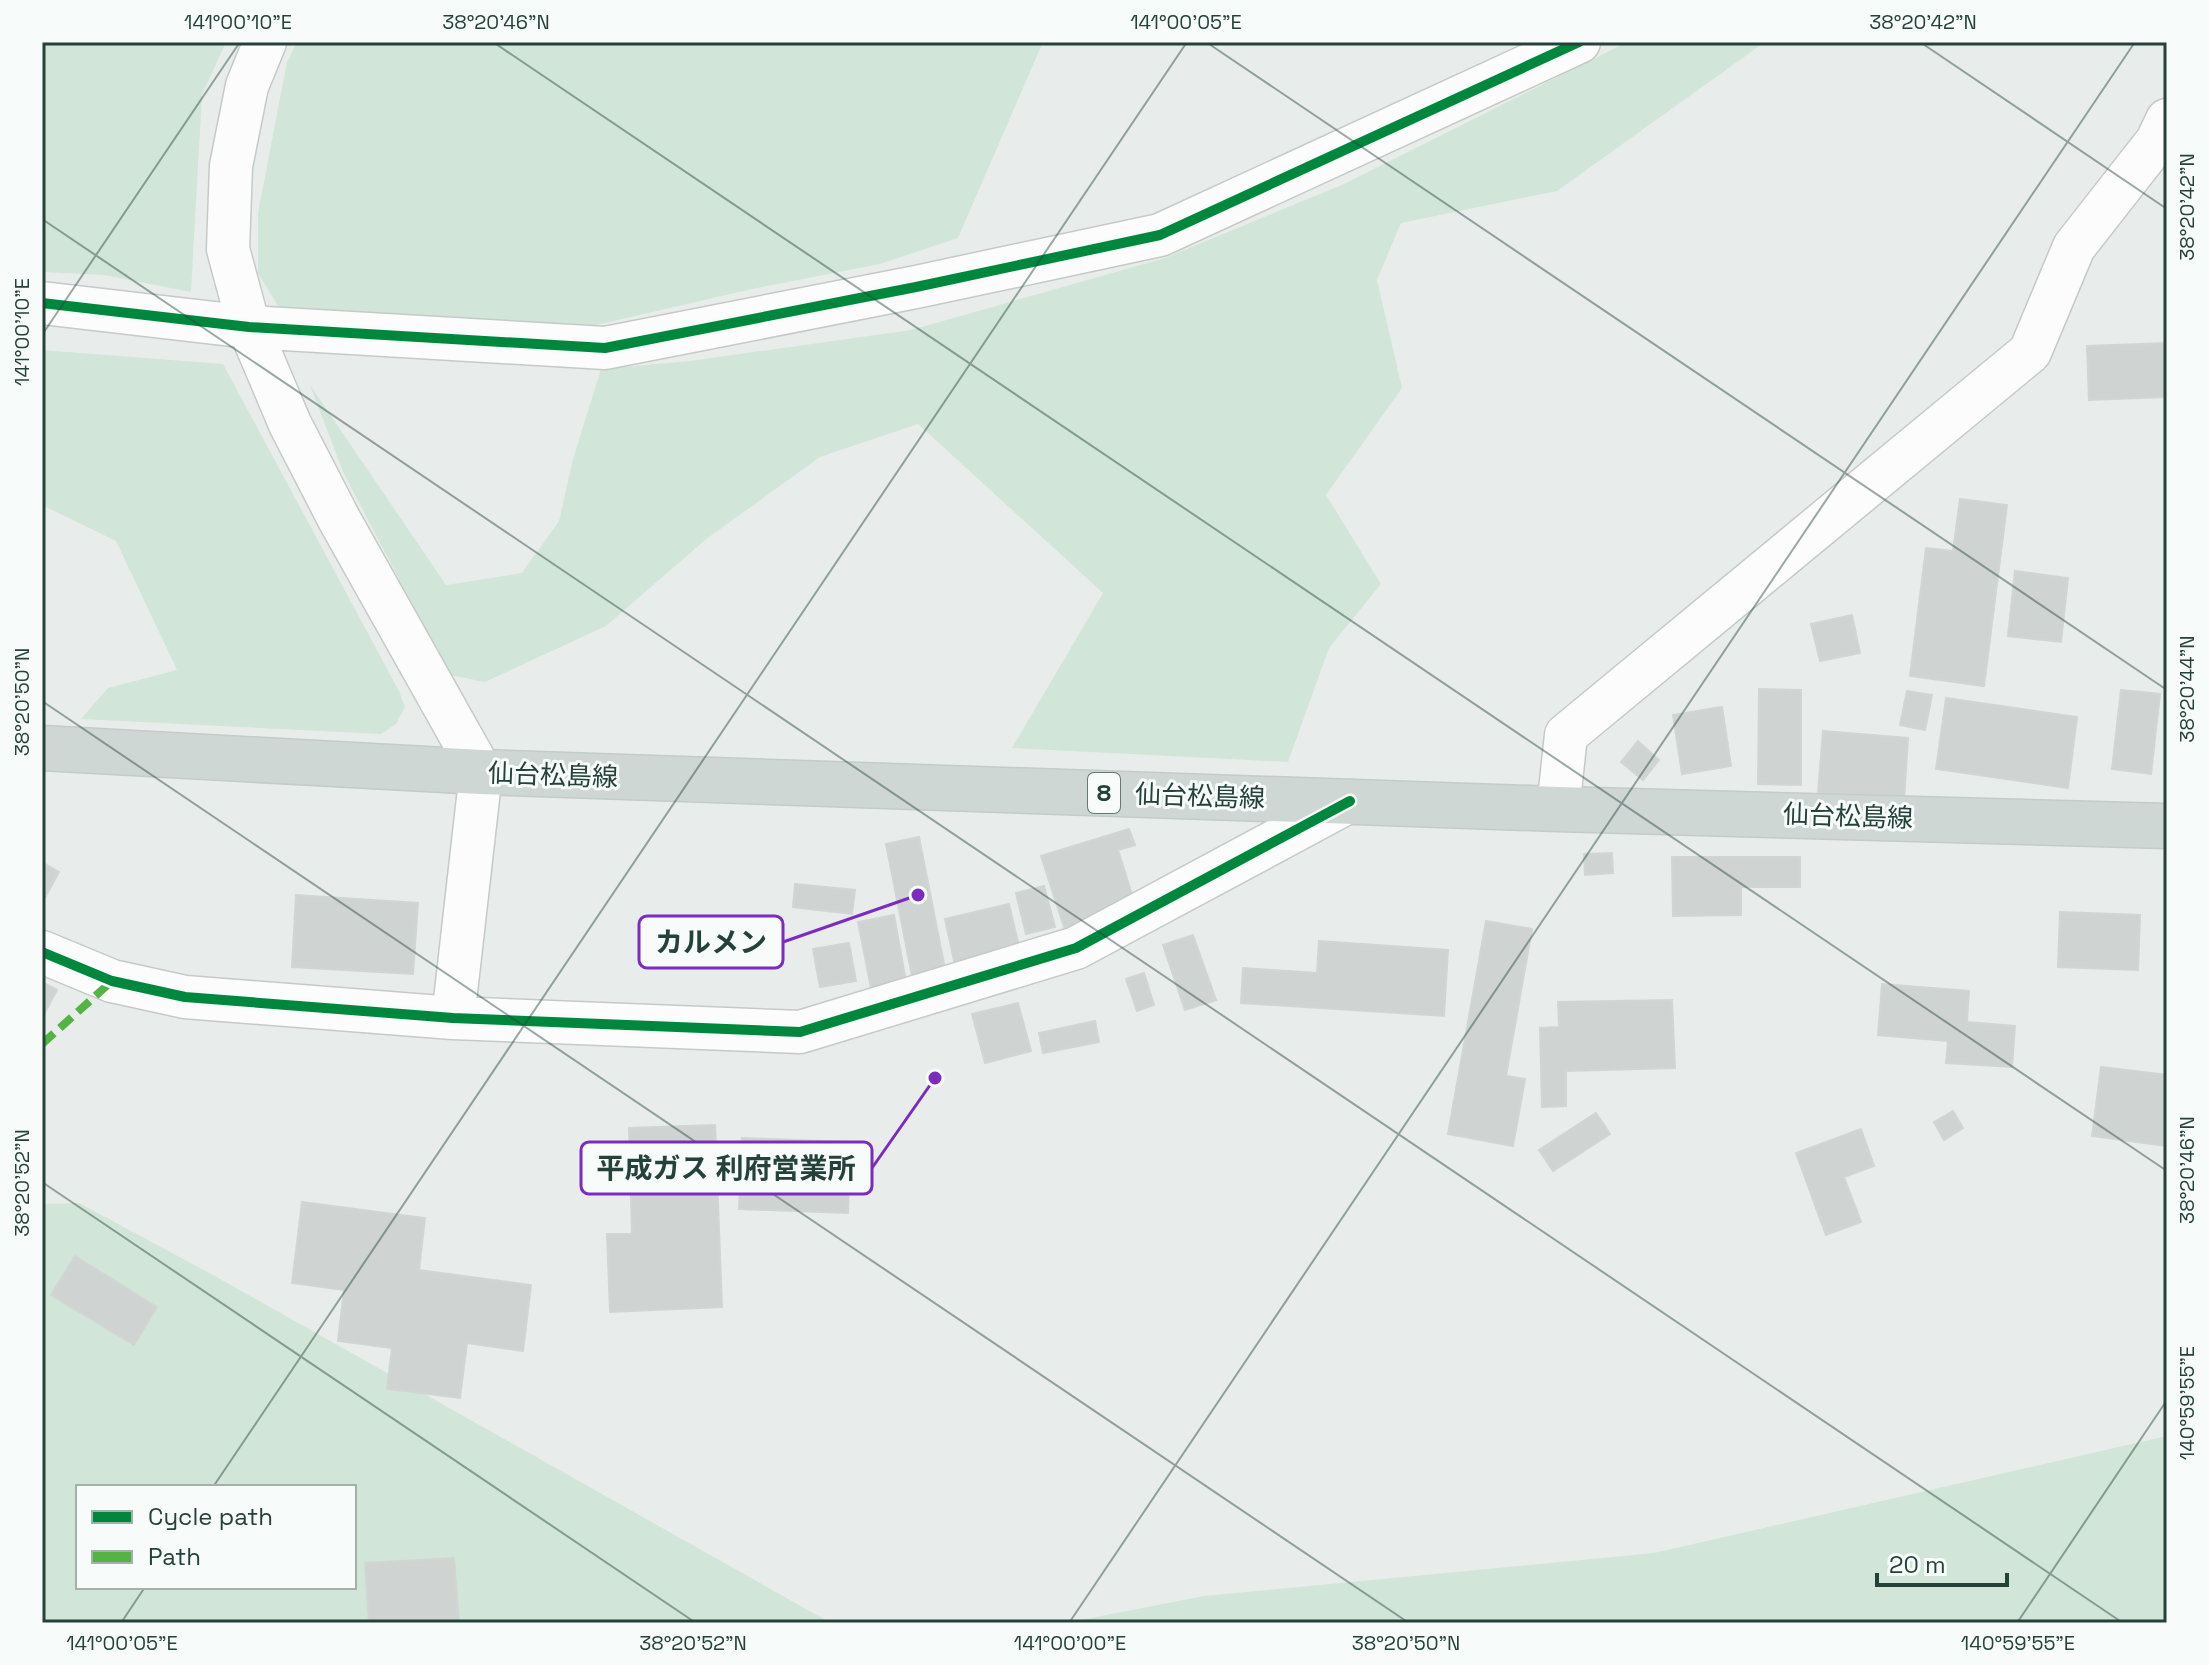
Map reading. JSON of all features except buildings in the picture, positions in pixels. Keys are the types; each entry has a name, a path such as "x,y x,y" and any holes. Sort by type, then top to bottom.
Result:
{"main road":[{"name":"仙台松島線","path":"42,748 481,772 1558,809 2167,826"}],"street":[{"path":"265,42 247,86 231,166 228,249 249,327 290,424 332,506 481,772 453,1018"},
{"path":"42,303 249,327 605,348 1160,235 1579,42"},
{"path":"1558,809 1566,735 2030,352 2074,247 2157,141 2167,120"},
{"path":"42,952 112,981 185,997 453,1018 800,1032 1076,948 1350,801"}],"green space":[{"path":"42,42 226,42 202,95 191,292 104,275 42,272"},
{"path":"297,42 1043,42 958,238 880,264 752,289 592,326 281,311 258,273 258,213 287,62"},
{"path":"1627,42 1765,42 1557,191 1401,223 1377,280 1402,388 1326,495 1381,584 1329,648 1288,762 1012,748 1103,593 918,424 820,457 705,540 606,626 485,682 449,675 343,472 310,385 446,585 522,573 559,521 573,459 601,369 690,361 911,330 1165,258 1344,184"},
{"path":"42,350 223,364 399,691 405,707 396,724 381,734 81,719 108,688 177,670 116,541 42,505"},
{"path":"79,1203 213,1275 831,1623 42,1623 42,1204"},
{"path":"2167,1436 2167,1623 1065,1623 1204,1596 1654,1553"}],"marked path":[{"path":"42,1044 112,981"}],"cycle path":[{"path":"42,303 249,327 605,348 1160,235 1579,42"},
{"path":"42,952 112,981 185,997 453,1018 800,1032 1076,948 1350,801"}],"place":[{"name":"カルメン","path":"918,895"},
{"name":"平成ガス 利府営業所","path":"935,1078"}]}
